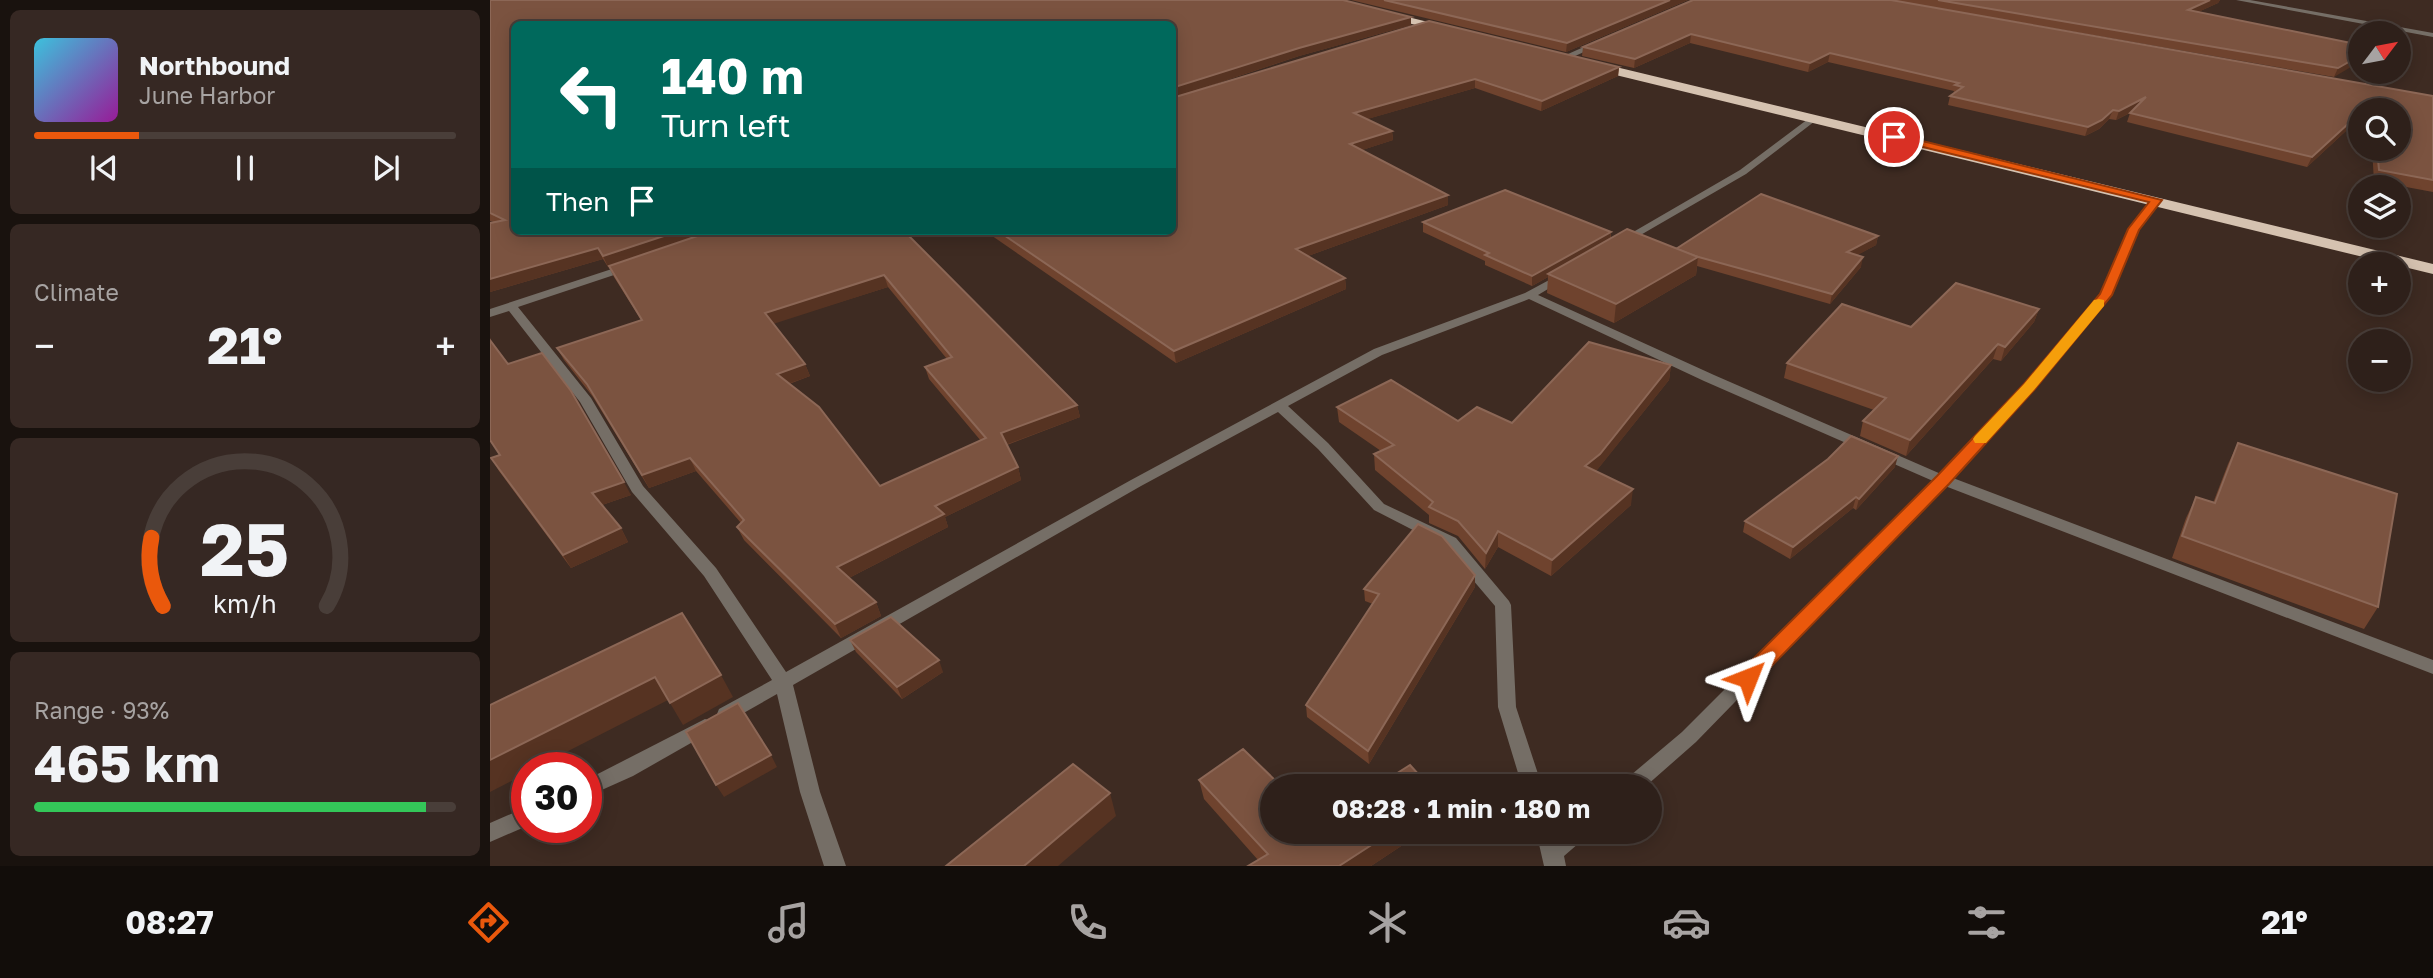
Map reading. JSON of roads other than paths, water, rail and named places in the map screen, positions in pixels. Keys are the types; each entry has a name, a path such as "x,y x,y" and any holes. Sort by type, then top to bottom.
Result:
{"highway":[{"path":"1375,12 1456,32"},
{"path":"1547,54 2433,269"}],"street":[{"path":"2239,0 2433,34"},
{"path":"1405,32 1430,25"},
{"path":"1563,58 1601,42"},
{"path":"1612,247 1743,172 1815,118"},
{"path":"1646,774 1689,737 1943,480 2029,387 2106,295 2134,229 2156,200"},
{"path":"490,313 643,262"},
{"path":"602,781 1136,483 1378,352 1529,295 1576,268"},
{"path":"1529,295 1709,378 1943,480 2433,667"},
{"path":"511,306 586,401 637,489 710,572 783,682 810,792 835,866"},
{"path":"1279,406 1323,446 1379,508 1450,542 1503,605 1507,707 1528,774"},
{"path":"490,833 511,823"},
{"path":"1554,860 1567,844"}]}
